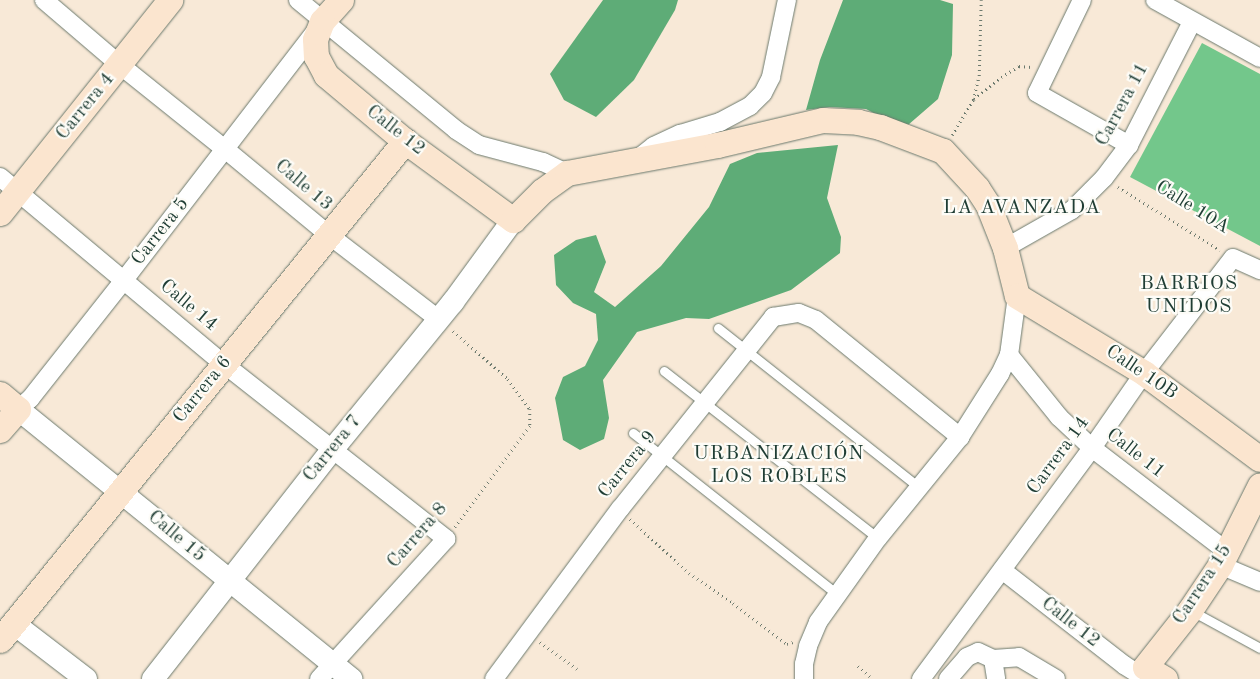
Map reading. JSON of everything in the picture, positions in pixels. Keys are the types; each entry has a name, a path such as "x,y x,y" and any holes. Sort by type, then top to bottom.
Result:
{"main road":[{"name":"Carrera 4","path":"0,213 9,184 120,65 170,0"},
{"name":"Carrera 5","path":"320,25 341,0"},
{"name":"Calle 12","path":"320,25 315,39 316,56 326,75 405,140 513,220"},
{"path":"513,220 542,191 567,174 717,145 823,120 858,122 902,134 943,151 977,188 988,205 1005,248 1017,296"},
{"name":"Carrera 6","path":"7,632 405,140"},
{"name":"Calle 10B","path":"1017,296 1144,373 1260,459"},
{"name":"Carrera 5","path":"0,430 9,402"},
{"name":"Carrera 15","path":"1146,675 1223,558 1260,485"}],"street":[{"name":"Calle 13","path":"44,0 120,65 225,148 328,236 438,319"},
{"path":"298,0 320,25 479,145 543,162 567,174"},
{"path":"635,161 654,146 680,134 720,122 750,106 764,93 771,77 787,0"},
{"path":"1082,0 1037,93 1130,145"},
{"path":"1155,0 1260,58"},
{"name":"Carrera 11","path":"1005,248 1072,210 1104,178 1130,145 1192,22"},
{"name":"Carrera 5","path":"9,402 30,399 320,25"},
{"name":"Calle 14","path":"9,184 224,364 446,539"},
{"name":"Carrera 7","path":"153,679 333,449 438,319 513,220"},
{"name":"Calle 10A","path":"1233,258 1260,270"},
{"name":"Carrera 14","path":"921,679 1092,448 1144,373 1233,258"},
{"path":"804,679 804,664 808,646 818,622 878,538 960,437 988,395 1009,355 1017,296"},
{"name":"Carrera 9","path":"494,679 620,509 773,317 799,313 816,320 960,437"},
{"name":"Calle 11","path":"1009,355 1059,417 1092,448 1223,558 1260,582"},
{"name":"Calle 15","path":"9,402 121,491 230,582 326,671 352,679"},
{"name":"Carrera 8","path":"326,671 446,539"},
{"name":"Calle 12","path":"1002,570 1124,665 1146,675"},
{"path":"7,632 86,679"},
{"path":"948,679 967,657 978,652 993,658 1020,658 1056,679"},
{"path":"993,658 996,679"}],"lane":[{"path":"718,328 920,488"},
{"path":"664,371 878,538"},
{"path":"633,433 837,594"},
{"path":"1190,610 1260,648"}],"path":[{"path":"943,151 973,100 979,76 981,0"},
{"path":"973,100 1001,76 1019,66 1049,68"},
{"name":"Calle 10A","path":"1104,178 1233,258"},
{"name":"Carrera 8","path":"438,319 508,379 530,409 530,426 446,539"},
{"path":"620,509 689,573 733,603 787,644"},
{"path":"529,630 577,669"},
{"path":"858,666 872,679"}],"green space":[{"path":"603,0 678,0 675,10 634,80 596,117 564,100 550,74"},
{"path":"843,0 940,0 953,4 952,55 938,99 908,125 889,121 866,109 829,107 806,110 820,60"},
{"path":"1202,43 1260,74 1260,246 1130,177"},
{"path":"838,145 827,198 841,237 840,253 791,290 709,319 686,318 637,332 603,380 609,418 604,439 580,450 563,440 555,398 563,377 585,366 598,340 596,314 573,303 556,285 554,255 576,240 596,235 606,262 594,292 615,307 661,266 709,207 730,164 757,153"}],"district":[{"name":"LA AVANZADA","path":"1022,208"},
{"name":"BARRIOS UNIDOS","path":"1189,296"},
{"name":"URBANIZACIÓN LOS ROBLES","path":"779,466"}]}
